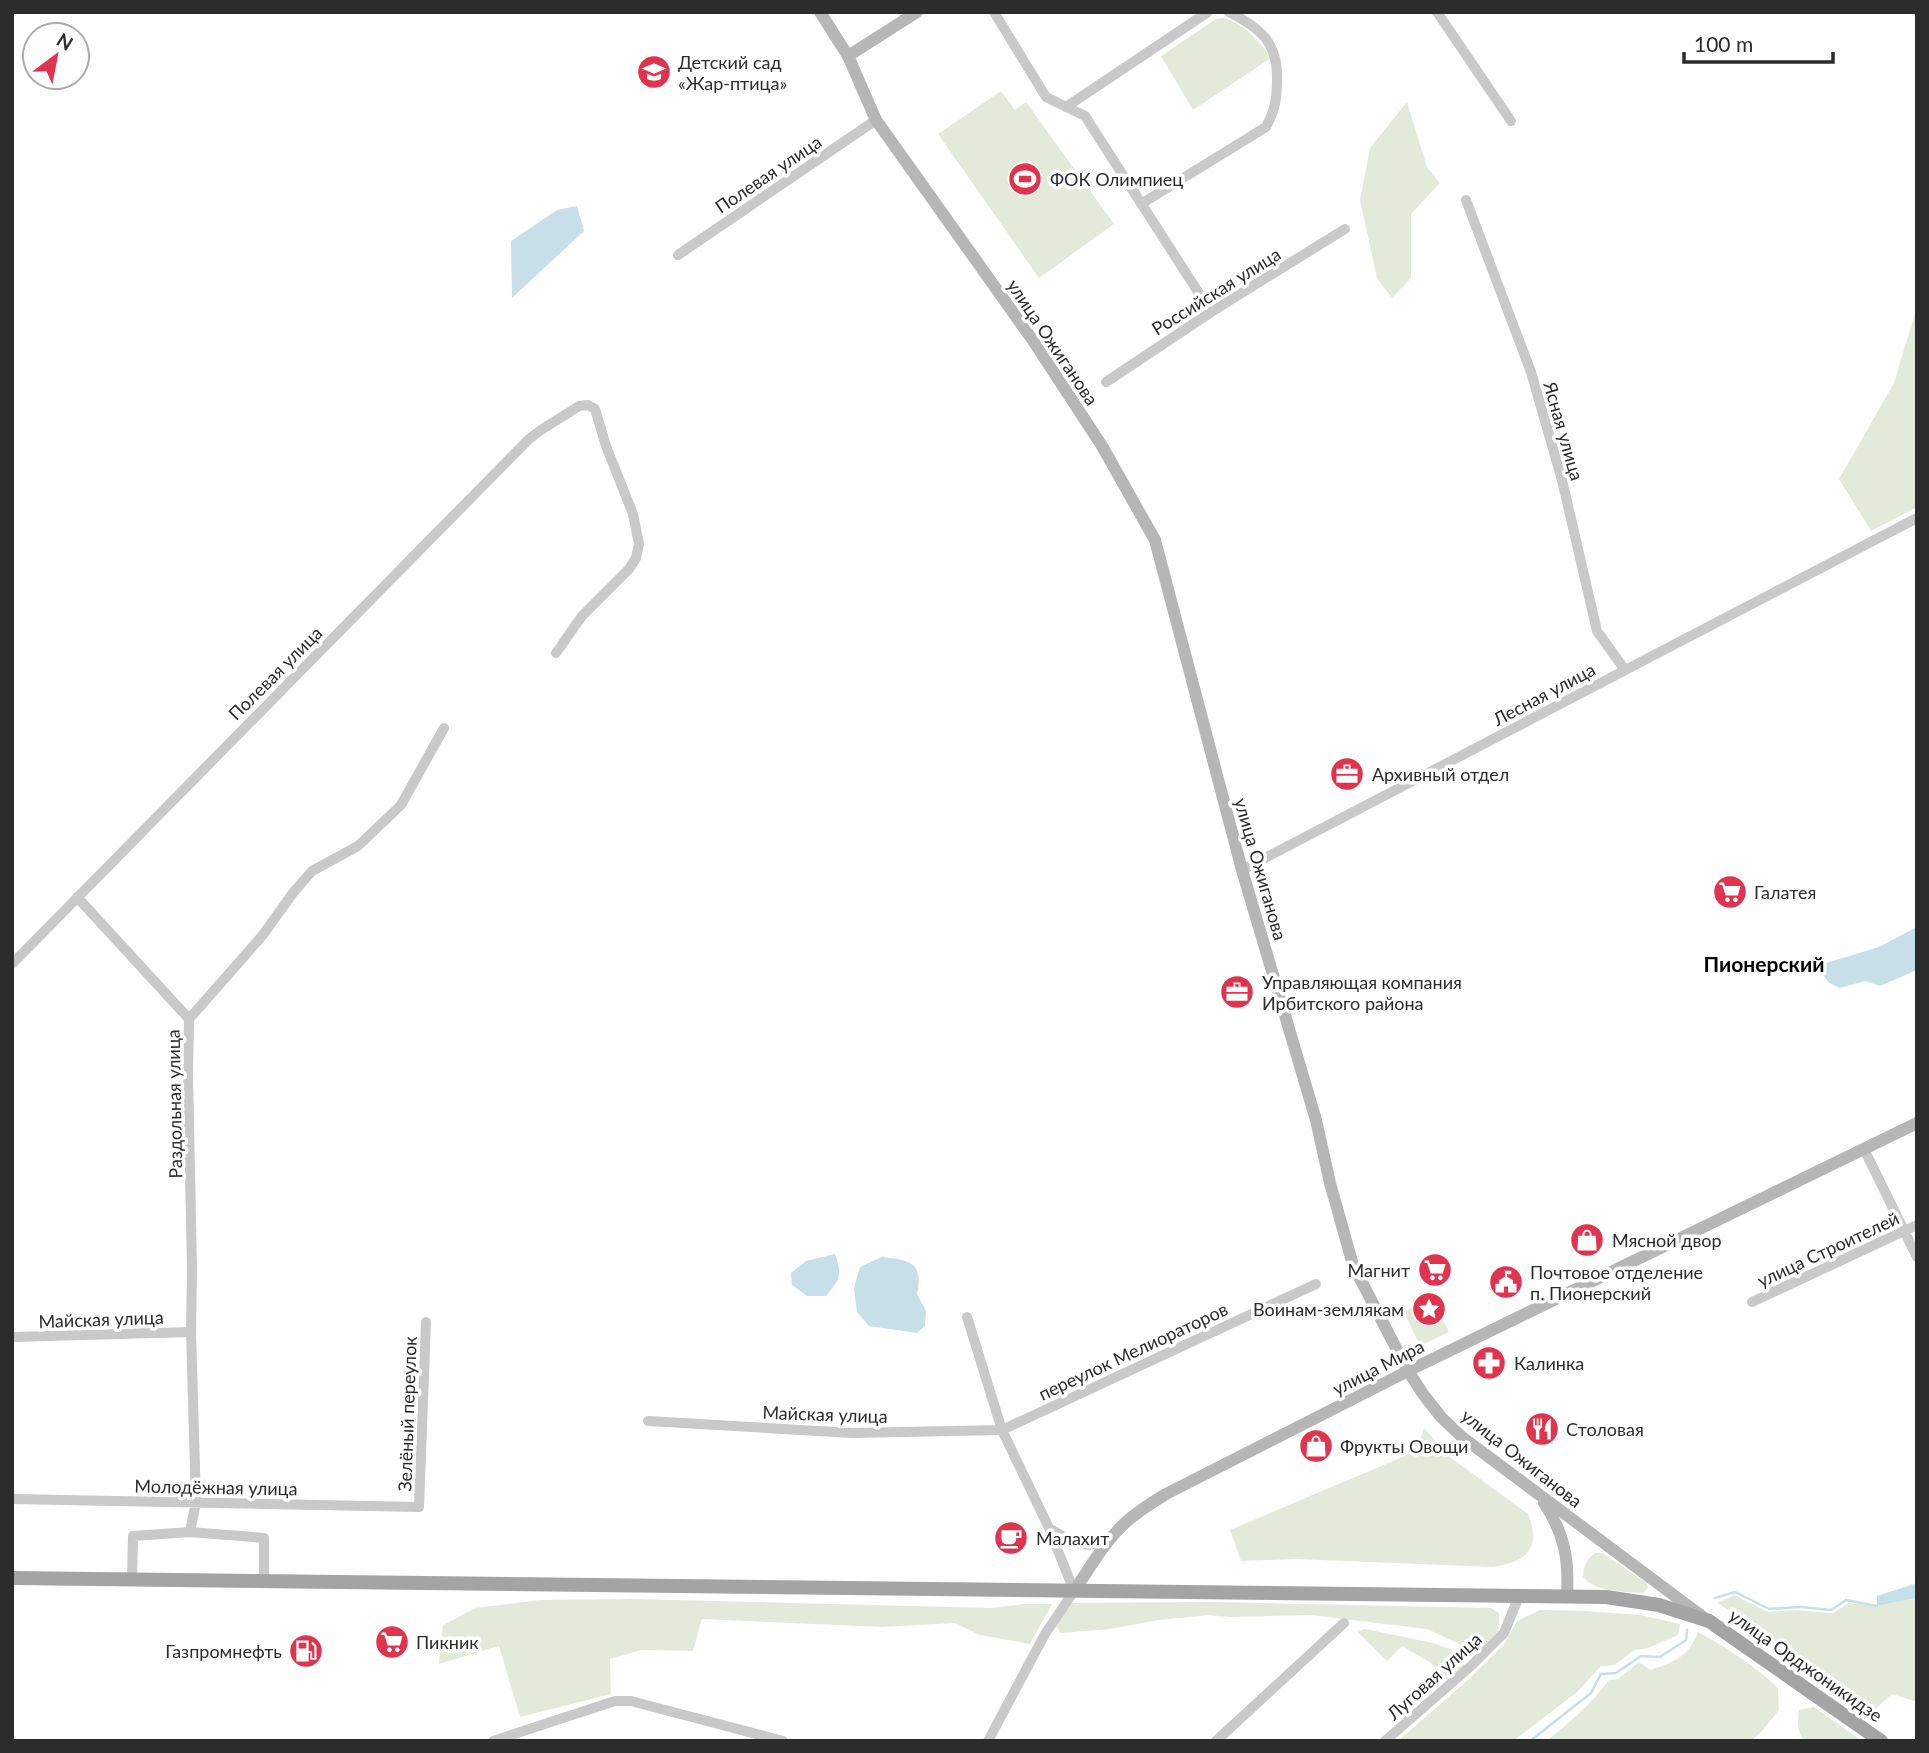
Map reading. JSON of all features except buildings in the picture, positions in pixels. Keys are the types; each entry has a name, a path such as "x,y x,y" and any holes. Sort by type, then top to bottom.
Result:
{"main road":[{"name":"улица Орджоникидзе","path":"12,1578 1606,1597 1659,1605 1709,1621 1881,1741"}],"street":[{"name":"улица Ожиганова","path":"820,12 848,56 876,120 1032,339 1102,446 1155,540 1242,870 1316,1120 1353,1265 1408,1371 1429,1402 1462,1437 1709,1621"},
{"path":"848,56 917,12"},
{"path":"994,12 1045,97 1085,116 1211,312"},
{"path":"1066,107 1208,12"},
{"path":"1141,204 1266,127 1275,110 1278,69 1274,50 1247,21 1229,12"},
{"path":"1437,12 1511,121"},
{"name":"Полевая улица","path":"678,254 876,120"},
{"name":"Ясная улица","path":"1466,201 1531,372 1562,480 1597,631 1625,670"},
{"name":"Российская улица","path":"1105,382 1345,229"},
{"name":"Полевая улица","path":"12,964 529,439 568,412 588,405 595,409 606,446 633,514 639,544 636,558 629,569 582,616 556,653"},
{"name":"Лесная улица","path":"1242,870 1917,518"},
{"name":"Раздольная улица","path":"190,1532 195,1502 189,1019 262,936 312,871 358,846 401,805 444,728"},
{"path":"77,897 189,1019"},
{"name":"улица Мира","path":"1074,1591 1112,1537 1136,1513 1166,1494 1408,1371 1917,1123"},
{"path":"1864,1149 1917,1257"},
{"name":"улица Строителей","path":"1752,1301 1917,1225"},
{"name":"переулок Мелиораторов","path":"1002,1430 1316,1284"},
{"path":"967,1317 1002,1430 1049,1528 1074,1591 1045,1634 988,1741"},
{"name":"Зелёный переулок","path":"419,1507 426,1322"},
{"name":"Майская улица","path":"12,1337 191,1332"},
{"name":"Майская улица","path":"648,1421 852,1433 1002,1430"},
{"path":"1538,1494 1554,1517 1564,1543 1569,1570 1567,1596"},
{"name":"Молодёжная улица","path":"12,1499 419,1507"},
{"path":"1049,1528 1074,1544 1090,1545 1112,1537"},
{"path":"132,1580 133,1536 190,1532 264,1538 264,1581"},
{"name":"Луговая улица","path":"1385,1741 1472,1665 1504,1633 1519,1596"},
{"path":"1216,1741 1345,1623"},
{"path":"493,1741 615,1700 631,1701 783,1741"}],"green space":[{"path":"1223,18 1244,28 1271,58 1193,110 1161,56 1216,19"},
{"name":"ФОК Олимпиец","path":"1001,91 1015,110 1026,102 1114,224 1039,278 938,134"},
{"path":"1407,102 1427,167 1440,183 1411,214 1411,278 1392,298 1377,278 1360,200 1370,148"},
{"path":"1917,306 1917,507 1871,531 1839,479 1894,383"},
{"path":"1432,1298 1449,1332 1420,1346 1404,1312"},
{"path":"1424,1428 1450,1457 1528,1514 1533,1536 1532,1544 1523,1557 1493,1567 1296,1559 1241,1561 1230,1530 1405,1456 1419,1445"},
{"path":"1595,1553 1602,1553 1647,1583 1648,1588 1643,1593 1595,1586 1583,1577 1588,1560"},
{"path":"1734,1595 1768,1612 1794,1610 1833,1613 1849,1603 1877,1606 1917,1598 1917,1702 1892,1694 1873,1711 1718,1603"},
{"path":"636,1599 991,1608 1052,1604 1030,1644 980,1635 954,1623 882,1627 702,1619 693,1651 642,1650 610,1659 611,1694 520,1717 499,1646 439,1664 443,1625 476,1608 540,1600"},
{"path":"1215,1602 1491,1608 1499,1613 1499,1626 1492,1640 1477,1652 1427,1629 1311,1615 1209,1615 1061,1633 1056,1626 1066,1603"},
{"path":"1540,1610 1641,1615 1680,1624 1678,1635 1648,1648 1634,1650 1615,1665 1601,1666 1576,1693 1513,1741 1398,1741 1470,1678 1505,1643 1517,1621"},
{"path":"1365,1629 1433,1643 1452,1650 1465,1665 1446,1680 1431,1663 1402,1646 1387,1661 1358,1632"},
{"path":"1698,1632 1740,1657 1778,1688 1779,1710 1751,1741 1546,1741 1580,1713 1609,1680 1618,1679 1639,1662 1650,1670 1672,1661 1690,1648"},
{"path":"1814,1707 1862,1741 1804,1741 1798,1726 1799,1710"}],"water":[{"path":"577,206 584,231 512,298 511,241 557,210"},
{"path":"1917,927 1917,970 1880,986 1865,981 1840,988 1829,983 1816,966 1879,947"},
{"path":"835,1254 839,1267 838,1277 826,1296 807,1296 792,1285 791,1273 806,1261"},
{"path":"882,1257 907,1262 916,1269 919,1283 917,1294 926,1311 925,1326 917,1333 869,1326 857,1312 854,1288 860,1267"},
{"path":"1917,1583 1917,1598 1877,1606 1877,1596"}],"waterway":[{"path":"1715,1598 1735,1592 1769,1609 1801,1607 1831,1610 1846,1600 1877,1606"},
{"path":"1530,1741 1591,1693 1601,1674 1616,1673 1641,1656 1660,1657 1686,1640 1687,1630"}],"place":[{"name":"Детский сад «Жар-птица»","path":"654,72"},
{"name":"ФОК Олимпиец","path":"1025,179"},
{"name":"Архивный отдел","path":"1347,774"},
{"name":"Галатея","path":"1730,892"},
{"name":"Управляющая компания Ирбитского района","path":"1237,992"},
{"name":"Мясной двор","path":"1587,1240"},
{"name":"Магнит","path":"1435,1270"},
{"name":"Почтовое отделение п. Пионерский","path":"1506,1282"},
{"name":"Воинам-землякам","path":"1429,1309"},
{"name":"Калинка","path":"1489,1363"},
{"name":"Столовая","path":"1542,1429"},
{"name":"Фрукты Овощи","path":"1316,1446"},
{"name":"Малахит","path":"1011,1538"},
{"name":"Пикник","path":"392,1642"},
{"name":"Газпромнефть","path":"306,1651"}],"district":[{"name":"Пионерский","path":"1764,963"}]}
